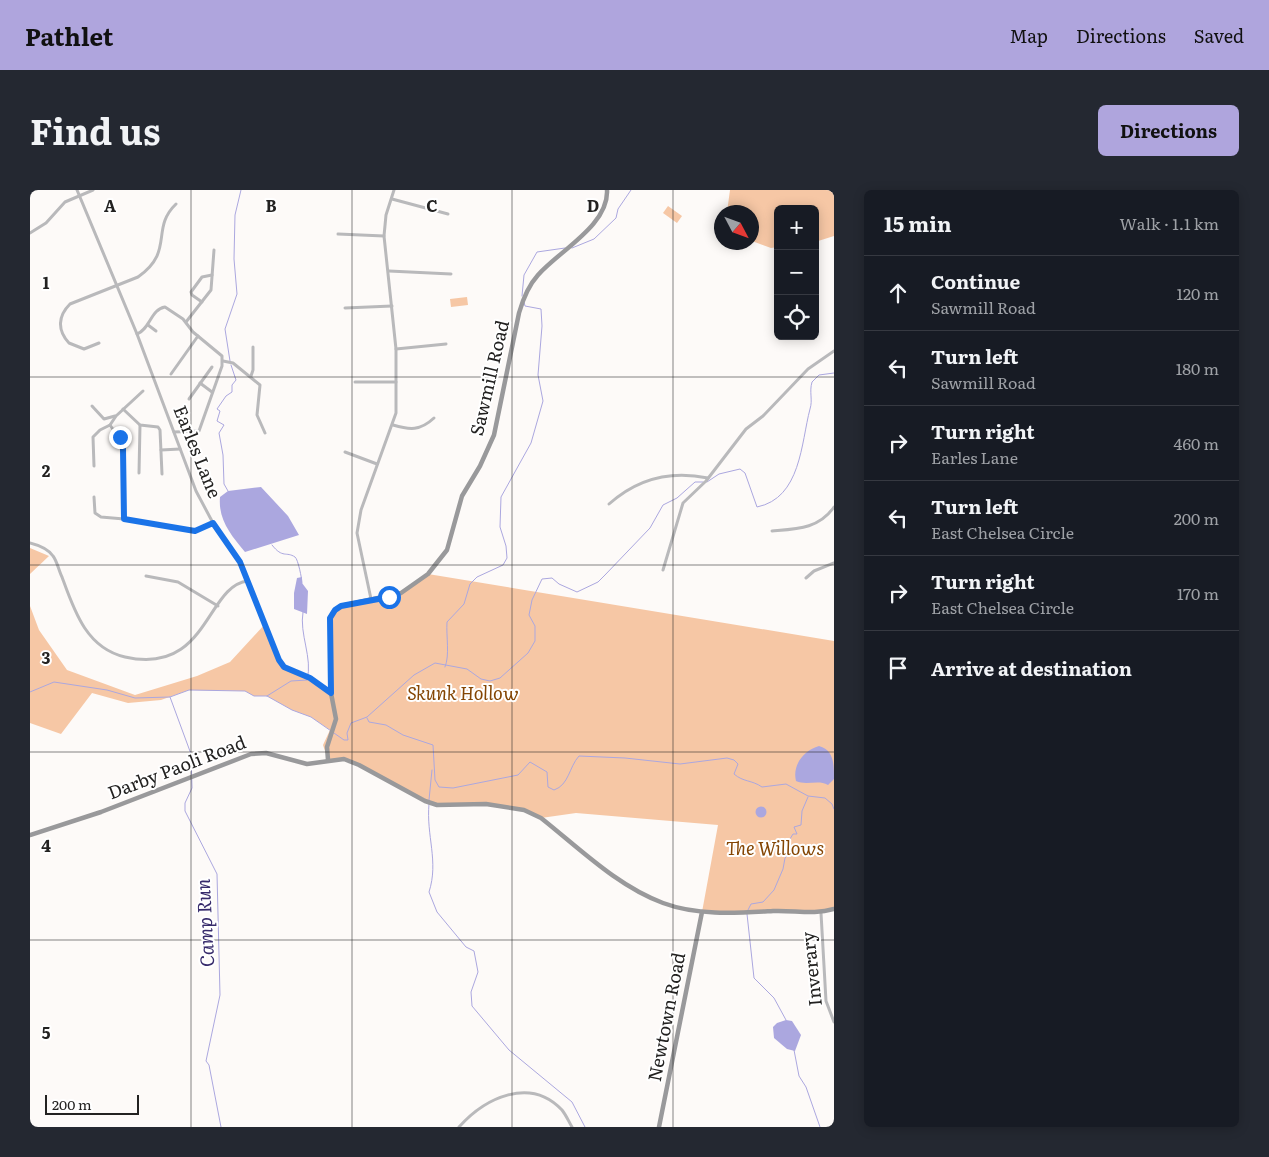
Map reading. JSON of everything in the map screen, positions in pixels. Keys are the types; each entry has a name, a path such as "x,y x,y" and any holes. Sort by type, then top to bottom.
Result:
{"street":[{"name":"Earles Lane","path":"77,190 137,334 196,492 213,523 240,562 281,664 310,678 331,693"},
{"path":"30,234 46,223 65,202 93,190"},
{"path":"372,599 357,533 361,510 396,413 396,349 390,271 384,236 386,215 394,190"},
{"name":"Sawmill Road","path":"328,760 328,742 336,719 331,693 330,618 335,610 341,606 401,593 428,574 447,550 462,496 480,466 494,435 524,295 538,275 601,216 607,197 607,190"},
{"path":"392,198 448,214"},
{"path":"99,343 84,348 72,345 62,333 60,321 64,311 70,304 116,284 138,277 154,264 159,256 164,220 176,204"},
{"path":"338,234 384,236"},
{"path":"186,322 211,290 214,250"},
{"path":"390,271 451,274"},
{"path":"202,302 192,295 191,292 202,277 212,275"},
{"path":"137,334 144,331 156,312 164,306 186,322 198,336 217,350 223,361 199,431 174,432"},
{"path":"345,308 392,306"},
{"path":"148,325 156,331"},
{"path":"171,374 198,336"},
{"path":"396,349 446,344"},
{"path":"251,376 254,347"},
{"path":"663,570 683,503 707,480 746,429 763,416 808,369 834,351"},
{"path":"223,361 233,363 251,376 260,388 257,415 265,433"},
{"path":"189,399 212,368"},
{"path":"355,382 396,382"},
{"path":"200,383 212,392"},
{"path":"94,466 93,437 100,430 110,425 116,416 143,391"},
{"path":"92,406 104,419 116,416"},
{"path":"123,410 140,425 158,427 161,433 162,474"},
{"path":"393,425 416,429 434,418"},
{"path":"110,425 123,444 124,519"},
{"path":"139,473 140,425"},
{"path":"162,450 180,449"},
{"path":"345,452 377,464"},
{"path":"609,504 624,491 652,478 669,474 689,474 707,480"},
{"path":"94,497 96,515 195,531 213,523"},
{"path":"772,531 810,526 822,520 834,507"},
{"path":"30,543 38,545 53,556 74,612 90,637 112,653 144,659 163,657 183,648 200,633 234,584 248,581"},
{"path":"806,578 814,571 834,563"},
{"path":"146,576 178,582 218,606"},
{"name":"Darby Paoli Road","path":"30,835 94,814 245,755 266,753 307,764 328,760 350,761 437,805 486,804 529,812 630,886 663,903 702,912 743,913 777,911 821,913 834,909"},
{"name":"Newtown Road","path":"659,1127 702,912"},
{"name":"Inverary","path":"821,913 826,1001 834,1022"},
{"path":"459,1127 470,1115 516,1092 541,1095 562,1110 572,1127"}],"green space":[{"path":"730,190 834,190 834,236 819,241 819,205 774,205 774,248 771,248 759,244 759,205 728,205"},
{"path":"668,206 682,216 677,223 663,213"},
{"path":"467,297 468,305 451,307 450,299"},
{"path":"30,548 49,556 30,574"},
{"name":"Skunk Hollow","path":"428,574 834,641 834,909 821,913 702,912 718,825 576,813 541,818 529,812 486,804 437,805 350,761 328,760 323,745 330,730 311,717 292,710 267,696 254,696 245,691 189,690 161,700 128,703 92,693 61,734 30,723 30,606 39,630 67,670 135,695 197,676 230,662 265,624 281,664 330,692 330,618 335,610 401,593"}],"shaded area":[{"path":"261,487 288,516 299,535 245,552 230,533 223,520 220,497 228,491"},
{"path":"302,577 302,583 308,591 307,614 294,609 294,593 297,578"},
{"path":"819,746 828,751 832,758 834,779 828,785 796,781 796,769 800,759 809,751"},
{"path":"761,806 767,812 761,818 755,812"},
{"path":"786,1020 792,1021 801,1035 795,1051 787,1049 774,1038 773,1027 777,1023"}],"waterway":[{"path":"230,361 225,329 237,294 234,259 235,215 241,190"},
{"path":"572,248 594,239 616,218 618,209 631,190"},
{"path":"522,296 524,275 537,252 565,248"},
{"path":"445,667 448,651 447,622 464,604 470,584 477,577 503,565 507,558 506,546 500,527 501,497 531,443 543,401 538,375 542,326 541,309 525,306 524,302"},
{"path":"228,491 224,484 223,455 219,433 224,425 217,421 220,411 217,409 226,396 232,392 232,385 236,380 231,365"},
{"path":"707,482 719,474 740,469 745,473 757,507 772,502 783,493 791,481 801,453 811,406 812,382 819,375 834,373"},
{"path":"30,692 54,682 107,690 135,698 170,697 189,690 245,691 254,696 267,696 292,710 311,717 344,740 348,740 347,733 351,723 367,717 414,675 435,663 467,669 481,679 490,681 500,678 528,653 535,641 535,626 529,615 532,600 542,579 552,578 559,584 577,592 598,582 650,528 663,505 677,498 695,482 703,482"},
{"path":"272,545 279,552 295,557 299,565 302,583"},
{"path":"267,696 291,681 307,680 308,663 302,620 303,612"},
{"name":"Camp Run","path":"170,697 191,754 192,788 185,803 185,811 217,874 220,995 206,1061 209,1065 221,1127"},
{"path":"367,718 369,722 386,725 403,735 433,745 435,780 439,787 453,788 518,775 530,762 547,772 548,787 554,790 559,788 566,780 579,756 625,758 680,764 727,758 734,760 738,764 734,774 741,778 762,787 786,784 808,796 825,798 832,804 834,809"},
{"path":"429,800 432,770"},
{"path":"748,910 751,904 763,902 774,890 783,869 785,858 790,853 790,839 793,834 797,834 794,827 801,825 802,811 808,797"},
{"path":"429,804 429,827 433,859 432,881 429,892 437,912 466,947 474,951 478,972 471,992 472,1006 509,1050 572,1102 585,1127"},
{"path":"747,914 754,978 774,998 786,1020"},
{"path":"794,1050 799,1076 806,1087 820,1127"}],"route":[{"path":"120,437 123,444 124,519 195,531 213,523 240,562 279,660 284,667 310,678 331,693 330,618 335,610 341,606 389,597"}],"park label":[{"name":"The Willows","path":"775,849"}]}
